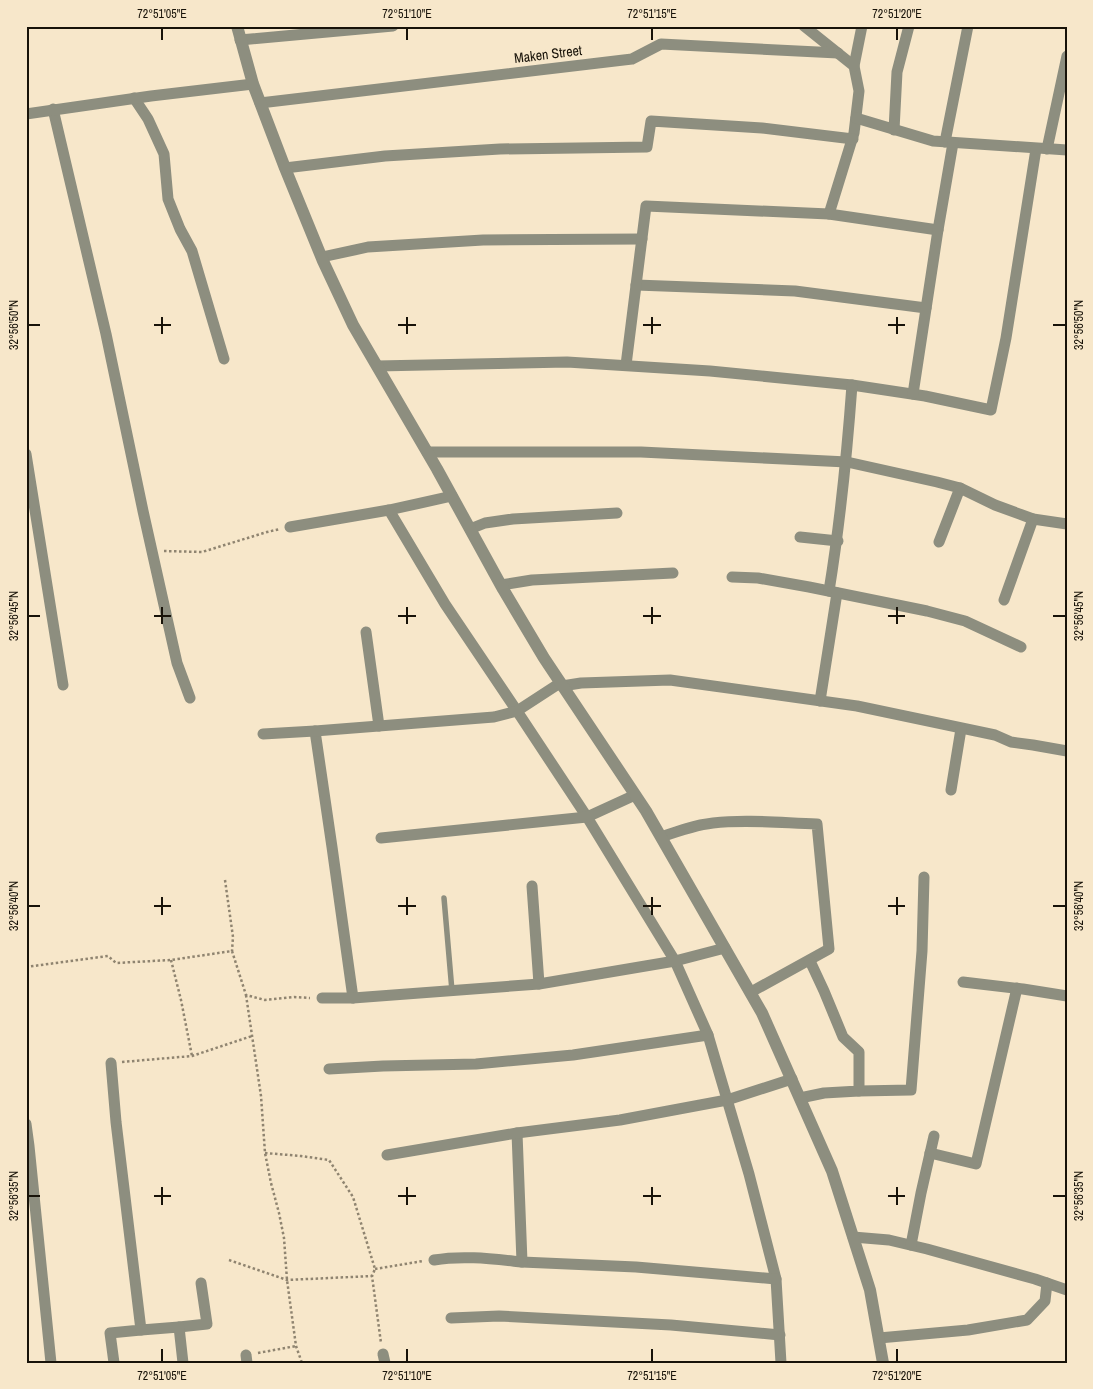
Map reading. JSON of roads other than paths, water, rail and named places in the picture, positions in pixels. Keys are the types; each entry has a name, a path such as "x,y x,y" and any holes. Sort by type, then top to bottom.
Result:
{"street":[{"path":"236,26 253,84 285,168 322,257 354,326 428,452 501,585 544,658 661,837 762,1013 832,1171 870,1290 883,1363"},
{"path":"240,40 393,26"},
{"path":"804,26 854,66"},
{"path":"830,214 852,139 856,118 858,91 854,66 862,26"},
{"path":"894,130 897,72 909,26"},
{"path":"913,394 968,26"},
{"name":"Maken Street","path":"260,103 632,59 660,44 838,53"},
{"path":"377,366 567,362 710,371 852,385 913,394 991,410 1041,149 1067,56"},
{"path":"26,114 134,98 253,84"},
{"path":"134,98 148,119 164,154 168,199 180,229 192,251 224,359"},
{"path":"53,110 106,334 177,663 190,698"},
{"path":"856,118 932,141 1067,150"},
{"path":"285,168 385,156 500,149 647,147 651,121 762,128 852,139"},
{"path":"626,365 646,206 830,214 938,230"},
{"path":"322,257 368,246 483,240 642,239"},
{"path":"636,285 795,291 926,308"},
{"path":"820,701 833,592 852,385"},
{"path":"428,452 641,452 846,462 960,488 995,505 1033,519 1067,524"},
{"path":"26,454 63,685"},
{"path":"939,542 960,488"},
{"path":"290,527 389,510 452,496"},
{"path":"389,510 444,604 587,817 675,961 708,1035 749,1174 776,1279 781,1363"},
{"path":"470,529 485,523 513,519 617,513"},
{"path":"1004,600 1033,519"},
{"path":"800,537 838,541"},
{"path":"501,585 532,580 673,573"},
{"path":"732,577 758,578 965,620 1021,647"},
{"path":"366,632 379,726"},
{"path":"263,734 494,717 517,711 561,684 670,680 858,706 995,735 1011,742 1067,751"},
{"path":"951,790 960,728"},
{"path":"315,731 353,998"},
{"path":"381,838 587,817 635,795"},
{"path":"661,837 712,823 818,824 829,949 750,992"},
{"path":"800,1098 824,1093 911,1090 922,952 924,877"},
{"path":"532,886 539,984"},
{"path":"322,998 353,998 539,984 675,961 725,948"},
{"path":"810,961 843,1037 859,1052 859,1091"},
{"path":"963,982 1067,996"},
{"path":"930,1153 976,1164 1016,988"},
{"path":"330,1069 486,1063 574,1055 708,1035"},
{"path":"111,1063 116,1122 141,1330"},
{"path":"387,1155 517,1133 620,1120 727,1100 792,1079"},
{"path":"26,1124 30,1146 51,1363"},
{"path":"517,1133 522,1262"},
{"path":"910,1246 920,1193 934,1136"},
{"path":"853,1237 889,1240 1067,1290"},
{"path":"434,1260 449,1257 467,1257 522,1262 636,1267 776,1279"},
{"path":"114,1363 110,1333 206,1324 201,1283"},
{"path":"879,1338 968,1330 1028,1320 1045,1301 1047,1283"},
{"path":"450,1318 500,1316 672,1326 780,1335"},
{"path":"179,1326 183,1363"}],"lane":[{"path":"444,898 452,991"}]}
